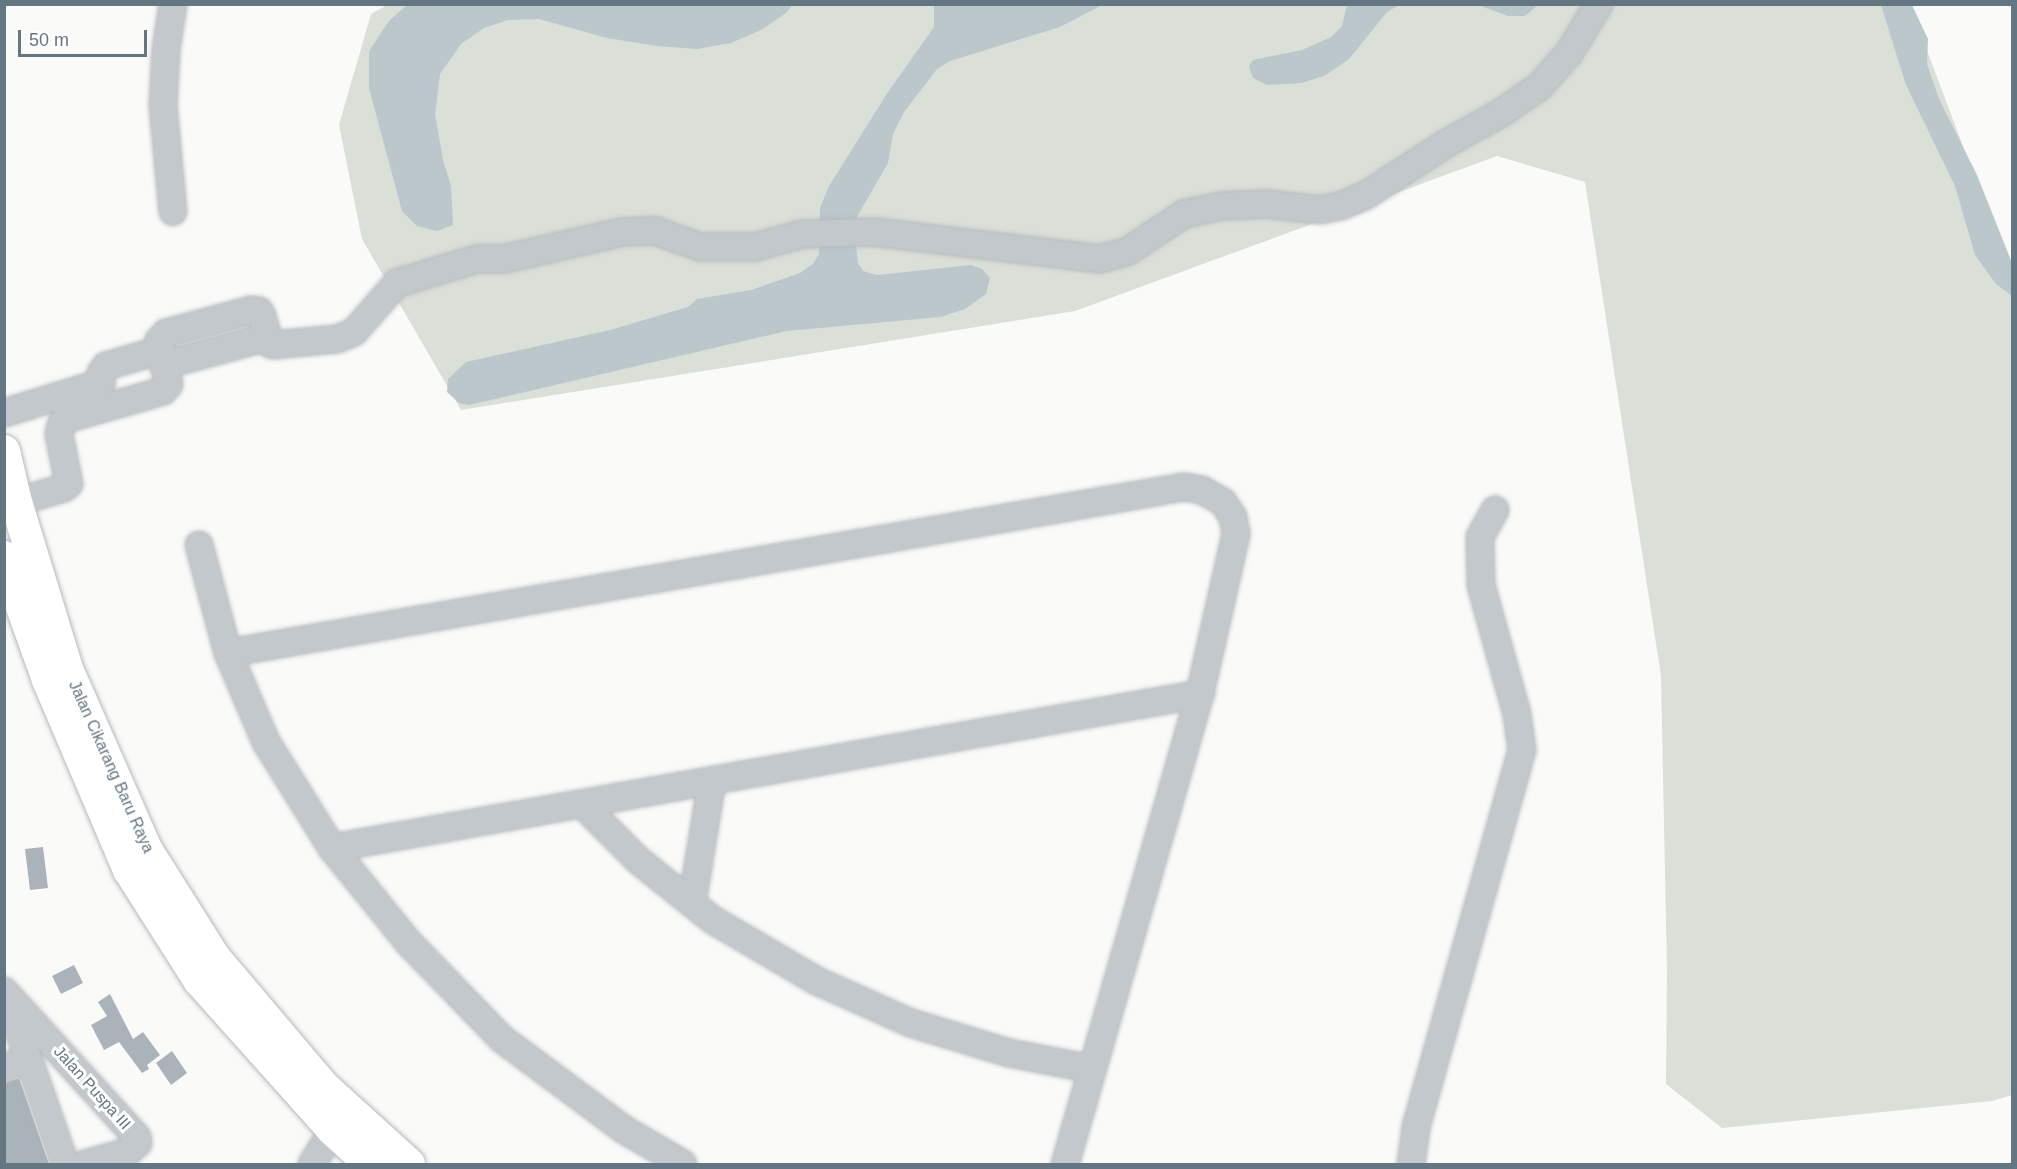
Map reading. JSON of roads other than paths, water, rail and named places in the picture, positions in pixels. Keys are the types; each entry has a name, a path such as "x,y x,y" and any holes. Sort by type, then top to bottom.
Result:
{"main road":[{"name":"Jalan Cikarang Baru Raya","path":"6,457 16,502 67,669 146,849 214,957 324,1087 409,1164"},
{"name":"Jalan Cikarang Baru Raya","path":"4,557 48,680 129,870 199,980 333,1130 370,1164"}],"street":[{"path":"173,4 166,44 163,105 173,212"},
{"path":"4,412 104,395 163,391 169,384 159,341 166,333 251,310 259,311 269,343 273,345 337,339 354,332 397,283 425,272 477,259 504,259 622,232 655,231 700,247 755,247 803,234 874,232 1099,259 1128,251 1185,214 1221,206 1266,204 1320,210 1341,206 1365,196 1447,143 1501,113 1540,86 1569,53 1599,4"},
{"path":"104,395 101,373 106,366 163,357"},
{"path":"16,502 64,488 69,484 59,434 61,425 104,395"},
{"path":"228,653 1184,487 1202,490 1223,502 1233,517 1236,534 1200,694 1065,1164"},
{"path":"1411,1164 1416,1128 1522,750 1521,730 1484,597 1478,562 1480,537 1495,510"},
{"path":"199,545 228,653 266,742 332,849 408,942 502,1039 623,1129 683,1164"},
{"path":"332,849 1200,694"},
{"path":"692,903 712,781"},
{"path":"582,804 638,860 713,920 817,981 911,1023 1009,1053 1092,1069"},
{"path":"4,991 16,1063 65,1164"},
{"name":"Jalan Puspa III","path":"4,991 137,1137 138,1143 128,1152 86,1164"},
{"path":"312,1164 333,1130"}]}
